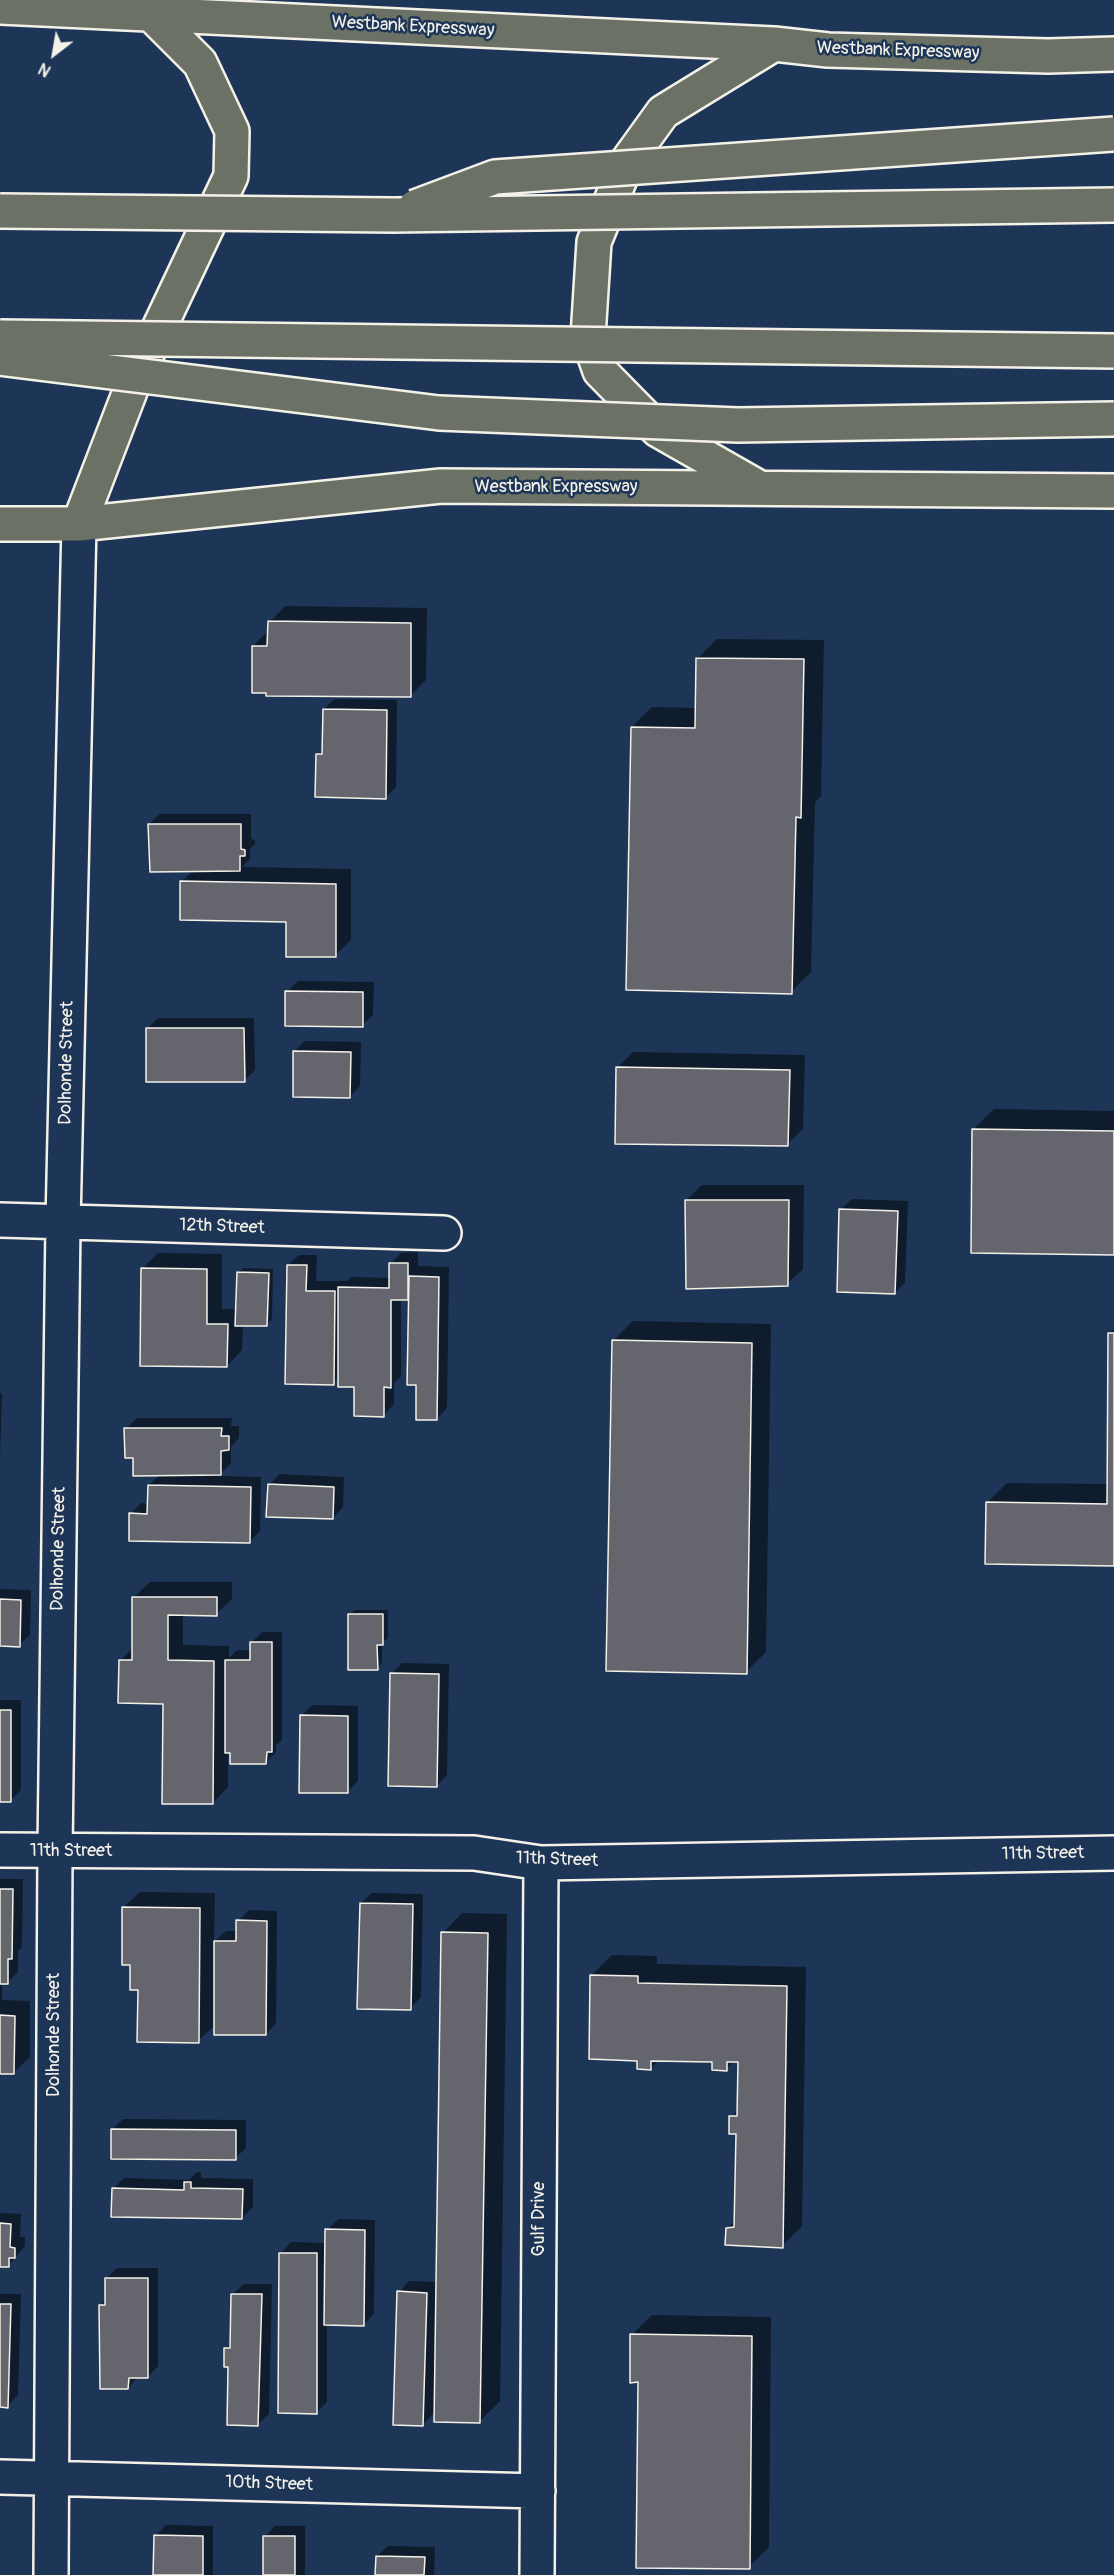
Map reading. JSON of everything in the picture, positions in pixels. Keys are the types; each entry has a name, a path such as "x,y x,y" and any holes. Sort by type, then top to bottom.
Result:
{"main road":[{"name":"Westbank Expressway","path":"0,7 149,12 774,44 828,50 1048,56 1114,54"},
{"path":"79,524 129,392 231,176 232,131 200,63 149,12"},
{"path":"759,487 658,430 600,371 588,337 594,242 627,162 663,112 774,44"},
{"path":"393,214 495,177 1114,134"},
{"path":"0,211 393,214 1114,205"},
{"path":"0,337 1114,351"},
{"path":"0,358 439,413 738,425 1114,419"},
{"name":"Westbank Expressway","path":"0,524 79,524 441,486 1114,491"}],"street":[{"name":"Dolhonde Street","path":"51,2575 55,1851 63,1223 79,524"},
{"name":"12th Street","path":"0,1221 444,1233"},
{"name":"11th Street","path":"0,1850 474,1853 541,1863 1114,1853"},
{"name":"Gulf Drive","path":"537,2575 541,1863"},
{"name":"10th Street","path":"0,2477 538,2491"}],"building":[{"path":"268,621 411,623 411,697 266,696 266,693 252,693 252,646 267,646"},
{"path":"696,658 804,659 801,818 796,817 792,994 626,990 631,727 695,728"},
{"path":"323,709 387,710 386,799 315,797 316,754 322,754"},
{"path":"148,824 241,824 241,849 245,850 245,856 240,856 240,871 150,872"},
{"path":"180,881 336,884 336,957 286,957 286,922 180,920"},
{"path":"285,991 363,992 363,1027 285,1026"},
{"path":"146,1028 244,1028 245,1082 146,1082"},
{"path":"293,1051 351,1052 350,1098 293,1097"},
{"path":"616,1067 790,1070 788,1146 615,1144"},
{"path":"972,1129 1114,1131 1114,1255 971,1253"},
{"path":"685,1200 789,1200 788,1286 686,1289"},
{"path":"839,1209 898,1211 895,1294 837,1292"},
{"path":"389,1263 408,1263 408,1300 391,1300 391,1388 384,1387 384,1417 354,1416 354,1387 338,1387 338,1287 389,1288"},
{"path":"287,1265 307,1265 306,1291 335,1291 334,1385 285,1384"},
{"path":"141,1268 207,1269 207,1324 228,1324 227,1367 140,1366"},
{"path":"237,1272 269,1273 267,1326 235,1326"},
{"path":"409,1276 439,1277 437,1420 416,1420 416,1385 407,1385"},
{"path":"1108,1333 1114,1333 1114,1566 985,1564 986,1502 1107,1504"},
{"path":"612,1340 752,1343 747,1674 606,1671"},
{"path":"124,1428 222,1428 221,1436 229,1436 229,1450 221,1451 221,1475 133,1476 133,1458 125,1458"},
{"path":"268,1484 334,1487 333,1519 266,1517"},
{"path":"148,1485 251,1487 250,1543 129,1541 129,1513 147,1514"},
{"path":"132,1597 217,1597 217,1616 168,1615 168,1660 214,1661 213,1804 162,1804 163,1704 118,1703 119,1660 132,1660"},
{"path":"0,1599 21,1600 20,1647 0,1646"},
{"path":"348,1614 383,1614 383,1645 377,1645 378,1670 348,1670"},
{"path":"250,1642 272,1642 272,1752 267,1752 266,1764 230,1764 230,1753 225,1753 225,1660 250,1660"},
{"path":"390,1673 439,1674 437,1787 388,1786"},
{"path":"0,1710 11,1710 11,1802 0,1802"},
{"path":"300,1715 348,1716 348,1793 299,1793"},
{"path":"0,1889 13,1889 12,1959 8,1959 8,1984 0,1984"},
{"path":"360,1903 413,1904 411,2010 357,2009"},
{"path":"122,1907 200,1908 199,2043 137,2042 138,1990 130,1990 130,1965 122,1965"},
{"path":"236,1920 267,1921 266,2035 214,2035 214,1941 236,1941"},
{"path":"441,1932 488,1933 480,2423 434,2422"},
{"path":"590,1975 638,1976 638,1983 787,1986 783,2248 725,2245 726,2228 734,2227 736,2134 729,2134 729,2116 737,2116 738,2062 727,2062 727,2071 712,2070 712,2062 651,2061 651,2070 637,2069 637,2061 589,2059"},
{"path":"0,2015 15,2016 14,2074 0,2074"},
{"path":"111,2129 236,2130 236,2160 111,2159"},
{"path":"184,2182 191,2182 191,2188 243,2189 242,2219 111,2217 112,2188 184,2190"},
{"path":"0,2223 11,2224 10,2247 15,2248 15,2258 9,2258 9,2267 0,2267"},
{"path":"325,2229 365,2230 364,2326 324,2325"},
{"path":"279,2253 317,2253 317,2414 278,2413"},
{"path":"105,2278 148,2278 148,2378 129,2378 128,2389 100,2389 99,2305 105,2305"},
{"path":"397,2291 427,2293 423,2426 393,2425"},
{"path":"231,2294 262,2294 258,2426 227,2425 228,2367 224,2367 224,2348 230,2348"},
{"path":"0,2304 11,2304 8,2408 0,2407"},
{"path":"630,2334 752,2336 750,2569 636,2568 638,2382 630,2383"},
{"path":"154,2535 203,2536 203,2575 153,2575"},
{"path":"263,2536 295,2536 295,2575 263,2575"},
{"path":"376,2556 425,2557 424,2575 375,2575"}]}
